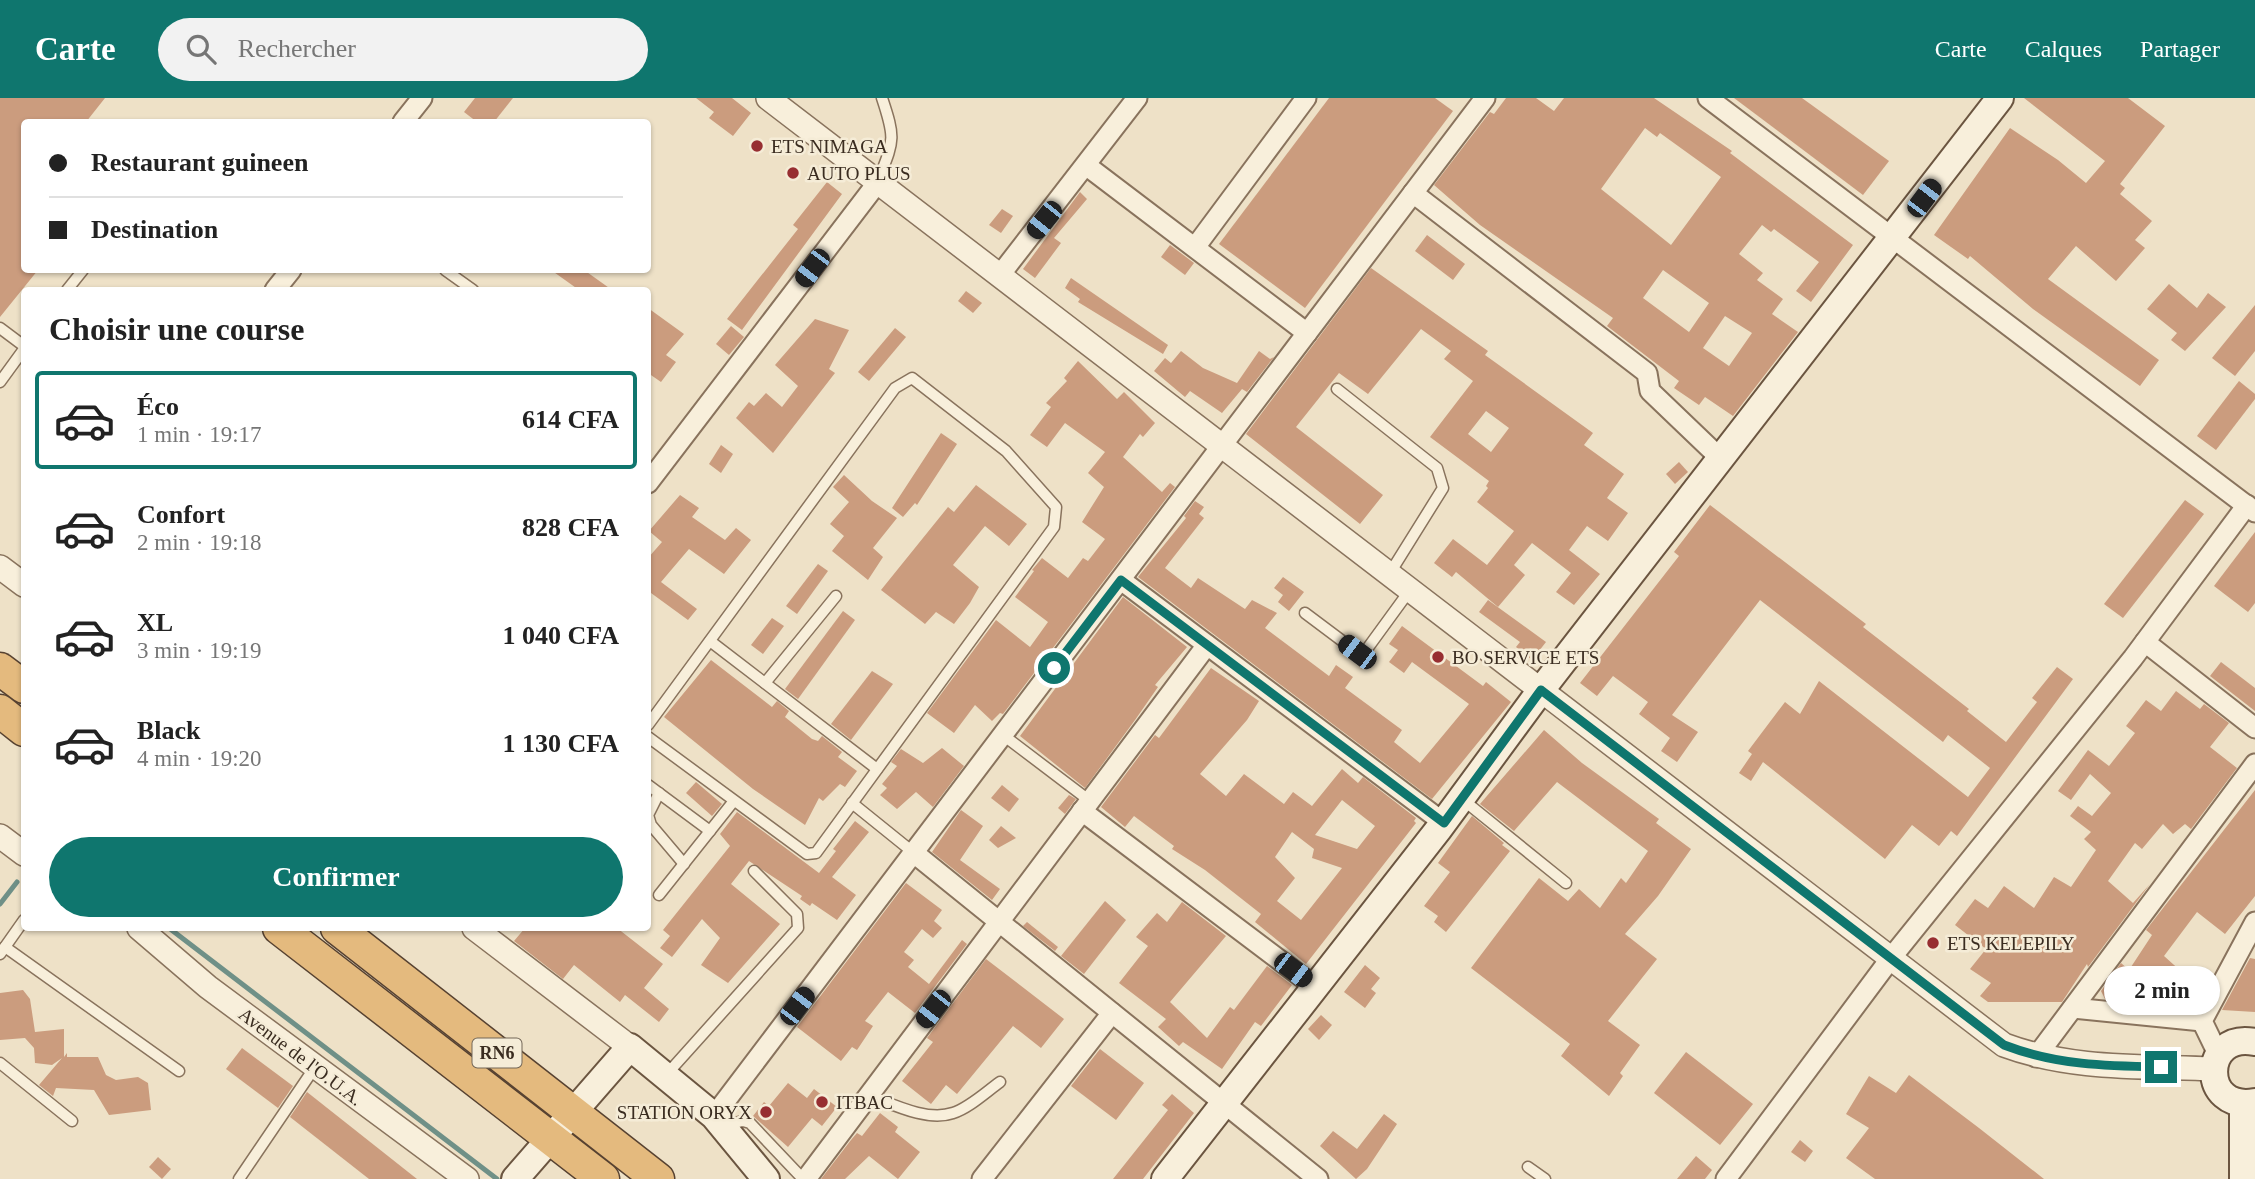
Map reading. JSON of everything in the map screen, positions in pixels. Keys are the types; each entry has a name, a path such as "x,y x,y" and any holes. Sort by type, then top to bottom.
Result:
{"highway":[{"path":"0,669 21,685"},
{"path":"0,711 21,728"},
{"name":"RN6","path":"283,931 603,1179"},
{"name":"RN6","path":"341,931 658,1179"}],"main road":[{"path":"1165,1179 1444,823 1541,690 2000,98"},
{"path":"2243,1179 2249,1103 2227,1099 2216,1086 2215,1061 2229,1044 2244,1040 2255,1042"},
{"path":"515,1179 630,1047 718,1121 766,1179"}],"street":[{"path":"405,119 422,98"},
{"path":"768,98 2004,1045 2036,1057 2082,1065 2215,1061 2202,1021 2249,944 2255,922"},
{"path":"1000,275 1137,98"},
{"path":"1196,246 1306,98"},
{"path":"1708,98 2251,509 1891,958 1726,1179"},
{"path":"718,1121 914,853 1413,193 1476,101"},
{"path":"1087,166 1196,246 1307,333"},
{"path":"651,479 878,182"},
{"path":"1413,193 1647,373 1650,391 1720,458"},
{"path":"0,567 21,583"},
{"path":"1121,580 1444,823"},
{"path":"2145,642 2255,728"},
{"path":"804,1179 1207,645"},
{"path":"2036,1057 2255,764"},
{"path":"1086,806 1314,986"},
{"path":"0,836 21,852"},
{"path":"914,853 998,924 1318,1179"},
{"name":"Avenue de l'O.U.A.","path":"143,931 208,987 467,1179"},
{"path":"486,931 630,1047"},
{"path":"2073,1007 2202,1021"},
{"path":"982,1179 1112,1013"}],"lane":[{"path":"878,182 890,150 893,131 883,98"},
{"path":"69,287 81,273"},
{"path":"449,273 469,287"},
{"path":"0,328 21,345"},
{"path":"0,382 21,351"},
{"path":"651,721 895,388 912,378 1006,451 1056,507 1054,527 816,853 807,854 651,739"},
{"path":"1337,389 1437,468 1442,476 1443,488 1390,574"},
{"path":"1304,613 1357,652 1367,649 1410,589"},
{"path":"765,683 836,596"},
{"path":"710,641 877,769"},
{"path":"1003,735 1086,806"},
{"path":"651,787 710,831"},
{"path":"651,810 659,793"},
{"path":"1461,799 1566,883"},
{"path":"659,895 733,802"},
{"path":"852,803 914,853"},
{"path":"651,825 684,864"},
{"path":"666,1075 798,928 797,914 754,871"},
{"path":"21,924 2,951 179,1071"},
{"path":"0,1063 72,1121"},
{"path":"239,1179 316,1066"},
{"path":"868,1095 908,1110 954,1113 1000,1082"},
{"path":"718,1121 750,1123 804,1179"},
{"path":"1528,1167 1545,1179"}],"building":[{"path":"0,98 105,98 88,119 21,119 21,273 36,273 24,287 21,287 21,291 0,317"},
{"path":"475,98 513,98 496,119 473,119 464,112"},
{"path":"696,98 732,98 751,113 733,136 709,118 714,112"},
{"path":"1329,98 1435,98 1453,111 1305,308 1219,244"},
{"path":"1506,98 1536,98 1554,111 1564,98 1654,98 1732,151 1730,153 1853,245 1811,302 1796,291 1819,262 1774,229 1771,232 1762,225 1739,254 1763,273 1757,280 1783,299 1772,314 1798,332 1733,416 1705,397 1699,405 1674,388 1679,381 1607,326 1613,318 1480,225 1434,185 1490,112 1494,114","holes":["1645,128 1657,137 1660,133 1721,177 1671,245 1601,189","1663,270 1709,303 1689,332 1643,298","1725,316 1752,333 1729,366 1703,348"]},
{"path":"1734,98 1802,98 1889,161 1863,195"},
{"path":"2024,98 2128,98 2165,126 2120,184 2125,188 2120,194 2152,221 2135,240 2145,248 2116,281 2076,246 2048,279 2159,360 2140,386 2033,309 1970,256 1968,259 1934,235 2010,128 2058,160 2086,183 2105,161"},
{"path":"827,182 842,194 742,330 727,319 798,229 793,225"},
{"path":"1080,192 1087,199 1054,238 1061,243 1035,278 1023,269"},
{"path":"1002,209 1013,216 1001,233 989,225"},
{"path":"1427,235 1465,264 1453,280 1415,251"},
{"path":"1170,245 1194,263 1185,275 1161,257"},
{"path":"1371,268 1488,351 1485,355 1593,433 1584,445 1624,474 1607,498 1628,513 1608,541 1587,526 1569,550 1600,574 1574,605 1556,592 1571,573 1532,543 1514,565 1525,575 1498,607 1456,572 1452,577 1434,563 1453,539 1487,565 1514,531 1477,502 1488,488 1486,486 1489,481 1430,437 1473,381 1444,359 1451,351 1421,329 1368,394 1339,373 1296,427 1383,495 1360,524 1246,434","holes":["1486,411 1509,428 1491,452 1468,434"]},
{"path":"555,273 588,273 608,287 575,287"},
{"path":"1071,278 1168,345 1163,354 1078,302 1080,299 1065,288"},
{"path":"2169,284 2197,308 2208,293 2226,307 2185,351 2171,340 2177,333 2147,309"},
{"path":"966,291 982,303 973,313 958,301"},
{"path":"2255,305 2255,351 2235,376 2212,358"},
{"path":"651,310 684,334 666,355 676,362 661,382 651,375"},
{"path":"815,319 849,330 829,369 835,373 773,453 736,418 749,402 754,406 766,393 782,407 798,386 775,365"},
{"path":"731,326 744,337 729,355 716,344"},
{"path":"895,328 906,337 869,381 858,372"},
{"path":"1181,351 1203,368 1237,383 1259,351 1270,359 1274,357 1247,392 1242,389 1222,413 1190,391 1185,397 1154,371 1165,358 1171,363"},
{"path":"1078,361 1117,399 1124,392 1155,423 1143,437 1140,434 1123,457 1162,492 1170,483 1175,487 1003,714 1000,713 992,721 975,705 954,733 927,713 996,620 1030,647 1048,622 1015,597 1034,571 1032,570 1042,558 1068,578 1083,558 1088,561 1105,539 1082,522 1104,487 1088,473 1105,452 1065,423 1047,447 1030,435 1051,407 1046,403 1067,381 1064,378"},
{"path":"2239,381 2255,394 2255,399 2216,450 2197,436"},
{"path":"941,433 957,444 917,505 915,503 903,517 892,508"},
{"path":"721,445 733,454 721,473 709,464"},
{"path":"1679,462 1688,472 1675,484 1666,474"},
{"path":"844,475 872,501 897,518 873,548 883,557 868,580 832,551 844,536 830,524 849,502 833,487"},
{"path":"976,485 1027,524 1009,546 985,526 953,565 979,587 970,603 954,624 936,612 925,624 881,590 948,507 954,512"},
{"path":"680,495 699,508 692,517 725,540 736,528 751,540 724,574 689,549 661,582 697,609 688,620 651,593 651,555 662,542 651,533 651,529"},
{"path":"2185,500 2204,514 2123,618 2104,604"},
{"path":"1195,501 1204,507 1199,514 1204,518 1165,568 1191,588 1198,578 1245,609 1252,600 1277,613 1265,628 1329,676 1336,665 1353,677 1345,688 1402,730 1394,742 1420,763 1469,704 1412,662 1404,673 1389,662 1398,650 1389,644 1402,626 1483,686 1486,682 1511,702 1432,799 1138,577 1186,518 1184,516"},
{"path":"1710,505 1866,624 1863,627 1969,709 1967,711 2006,742 2037,702 2032,698 2057,667 2073,679 1957,836 1951,831 1939,846 1912,825 1885,859 1763,762 1751,781 1739,773 1752,754 1748,751 1785,702 1800,714 1819,681 1968,797 1990,768 1948,735 1943,742 1760,600 1672,715 1698,732 1677,762 1661,751 1670,738 1639,714 1648,702 1613,676 1597,696 1580,683 1679,556 1674,552"},
{"path":"2255,532 2255,603 2248,612 2214,586"},
{"path":"818,564 828,571 797,614 786,606"},
{"path":"1283,577 1304,592 1289,611 1278,602 1283,595 1274,588"},
{"path":"1123,597 1187,647 1155,685 1158,687 1085,788 1020,736"},
{"path":"1488,600 1546,642 1532,660 1516,647 1520,642 1479,612"},
{"path":"843,611 855,620 798,699 785,689"},
{"path":"772,618 784,626 763,654 751,645"},
{"path":"711,660 772,707 777,701 789,711 785,717 812,739 818,741 822,736 842,752 838,757 857,771 845,787 840,784 823,801 819,798 805,825 753,789 664,717"},
{"path":"2221,662 2255,688 2255,711 2210,676"},
{"path":"1211,668 1259,701 1247,720 1200,774 1226,796 1244,774 1284,804 1293,792 1312,806 1342,769 1358,783 1363,777 1416,818 1416,823 1306,964 1255,922 1261,914 1205,870 1172,849 1174,846 1134,816 1125,827 1101,807 1155,735 1159,738","holes":["1342,800 1375,826 1357,849 1315,835","1292,832 1314,849 1312,858 1342,868 1301,920 1277,901 1295,878 1275,857"]},
{"path":"872,671 893,684 851,740 831,724"},
{"path":"2176,691 2200,709 2204,704 2229,723 2210,747 2237,768 2191,829 2185,824 2173,834 2163,824 2142,849 2135,843 2108,881 2133,903 2150,884 2088,967 2087,964 2062,1002 1988,1002 1980,996 1991,983 1970,969 1986,949 1955,925 1975,899 1988,908 2004,886 2034,908 2054,877 2071,887 2096,850 2084,839 2091,832 2070,816 2078,806 2092,816 2111,793 2090,774 2071,800 2058,791 2088,750 2109,766 2135,733 2126,726 2146,700 2161,711"},
{"path":"1544,730 1582,763 1659,819 1656,823 1691,849 1658,896 1625,934 1657,959 1608,1021 1640,1045 1620,1073 1623,1076 1609,1096 1561,1056 1570,1044 1471,968 1539,878 1568,901 1579,889 1600,908 1621,878 1626,883 1648,851 1557,782 1514,831 1480,804"},
{"path":"942,748 964,766 933,807 916,792 897,809 880,795 887,788 882,784 897,766 891,762 901,749 923,763"},
{"path":"696,782 722,804 712,816 686,793"},
{"path":"1002,785 1019,799 1009,812 991,798"},
{"path":"2255,790 2255,896 2225,934 2197,912 2164,956 2193,982 2172,1006 2158,998 2129,1001 2105,999 2101,991 2121,963 2129,970 2152,935 2146,930"},
{"path":"1069,795 1076,799 1065,814 1058,808"},
{"path":"961,810 983,826 960,860 1000,889 992,900 932,852"},
{"path":"737,812 819,873 836,851 833,849 855,821 869,832 832,877 856,895 837,920 812,903 810,906 800,899 802,896 749,861 731,884 780,924 728,983 701,965 720,938 702,919 672,957 660,948 670,936 663,930 730,846 720,834"},
{"path":"1472,816 1510,851 1446,932 1434,922 1438,916 1424,906 1450,872 1438,863"},
{"path":"1001,826 1016,838 998,848 989,840"},
{"path":"906,883 942,910 934,921 942,928 933,938 922,929 904,952 914,960 908,967 929,984 962,940 967,944 915,1013 888,992 865,1021 873,1026 857,1050 852,1047 841,1061 797,1027"},
{"path":"1105,901 1126,920 1084,974 1061,956"},
{"path":"1182,902 1226,936 1170,1002 1207,1038 1230,1007 1234,1010 1267,966 1292,985 1261,1026 1255,1022 1222,1069 1183,1042 1179,1046 1158,1027 1166,1019 1119,983 1148,946 1136,937 1157,913 1167,922"},
{"path":"1027,922 1058,947 1055,951 1023,926"},
{"path":"522,931 621,931 663,964 644,988 669,1009 659,1022 625,995 620,1002 574,965 563,979 514,941"},
{"path":"2250,958 2255,959 2255,1012 2222,1010"},
{"path":"986,959 1064,1019 1041,1048 1013,1026 957,1094 946,1085 931,1104 902,1081 933,1042 927,1038"},
{"path":"1365,965 1380,978 1371,989 1376,993 1365,1008 1344,992"},
{"path":"23,990 30,999 35,1032 64,1029 64,1057 67,1053 67,1057 98,1057 106,1075 116,1080 138,1077 148,1083 151,1110 109,1115 94,1090 56,1088 53,1096 39,1085 62,1058 52,1065 35,1063 34,1048 25,1038 0,1040 0,993"},
{"path":"1321,1015 1332,1025 1319,1040 1308,1029"},
{"path":"242,1048 293,1086 278,1108 226,1069"},
{"path":"1100,1049 1144,1083 1116,1120 1071,1086"},
{"path":"1686,1052 1753,1104 1720,1145 1654,1093"},
{"path":"1909,1075 2044,1179 1875,1179 1846,1158 1869,1128 1846,1114 1869,1076 1896,1093"},
{"path":"788,1083 807,1098 814,1089 837,1107 822,1126 812,1118 788,1147 753,1116 764,1102 769,1106"},
{"path":"307,1092 417,1179 369,1179 290,1117"},
{"path":"1172,1094 1194,1113 1143,1179 1113,1179 1168,1110 1162,1105"},
{"path":"880,1113 898,1127 895,1132 920,1152 898,1179 869,1156 845,1179 821,1179 857,1133 862,1136"},
{"path":"1384,1114 1397,1124 1367,1169 1356,1179 1320,1146 1333,1131 1357,1149"},
{"path":"1800,1140 1813,1151 1805,1162 1791,1152"},
{"path":"1696,1156 1712,1170 1705,1179 1677,1179"},
{"path":"158,1157 171,1169 162,1179 149,1167"}],"waterway":[{"path":"0,904 17,882"},
{"path":"173,931 497,1179"}],"place":[{"name":"ETS NIMAGA","path":"757,146"},
{"name":"AUTO PLUS","path":"793,173"},
{"name":"BO SERVICE ETS","path":"1438,657"},
{"name":"ETS KELEPILY","path":"1933,943"},
{"name":"ITBAC","path":"822,1102"},
{"name":"STATION ORYX","path":"766,1112"}],"route":[{"path":"1054,668 1121,580 1444,823 1541,690 2004,1045 2036,1057 2082,1065 2161,1067"}]}
